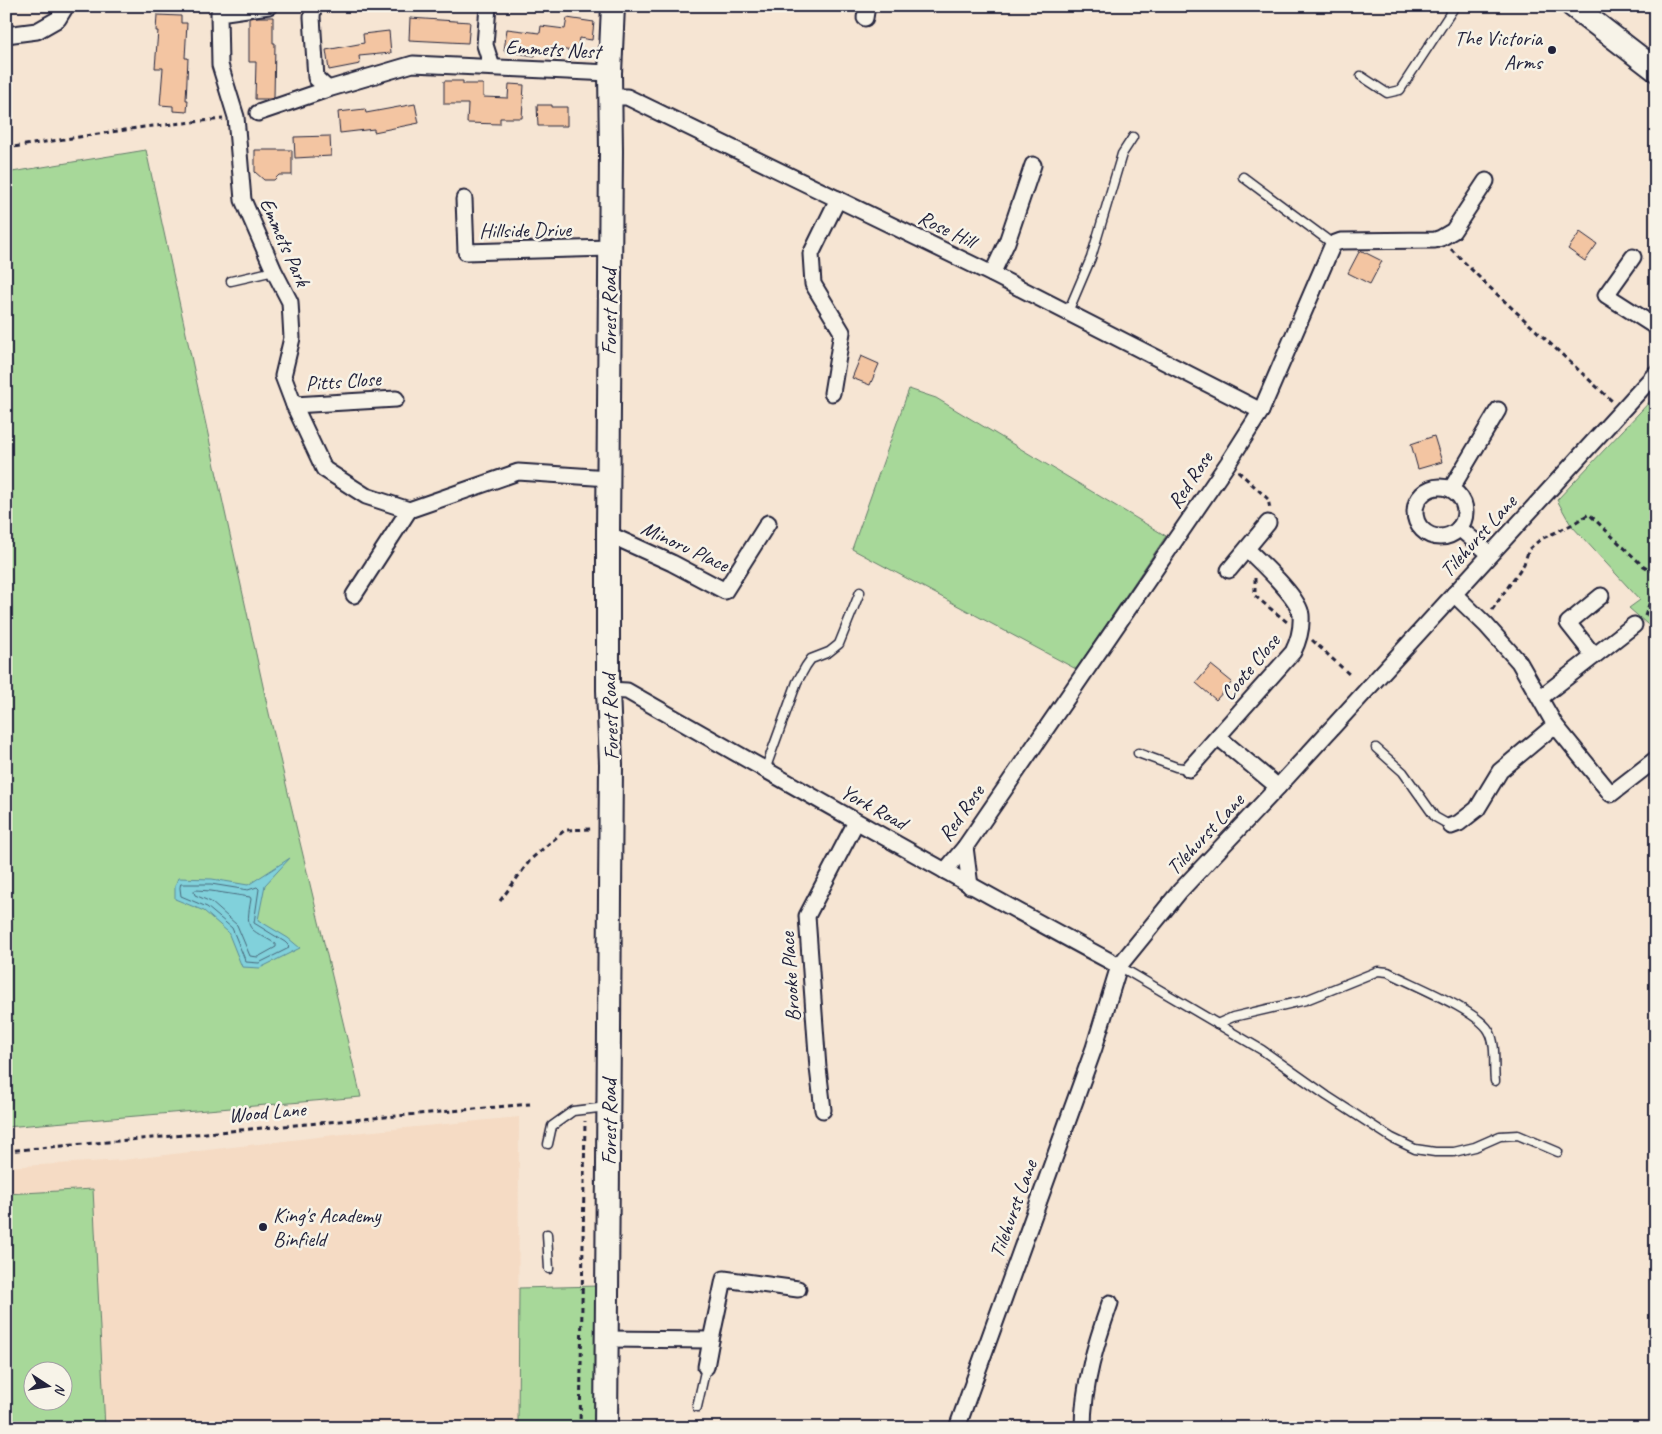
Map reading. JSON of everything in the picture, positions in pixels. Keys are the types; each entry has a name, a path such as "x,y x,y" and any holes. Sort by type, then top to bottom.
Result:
{"main road":[{"name":"Forest Road","path":"606,1428 611,829 608,690 609,248 610,73 613,6"},
{"path":"1573,6 1656,70"}],"street":[{"path":"6,35 37,31 58,19 66,6"},
{"name":"Emmets Park","path":"269,6 219,13 220,65 236,117 243,200 274,271 290,302 292,338 283,376 294,405 324,469 366,496 409,510"},
{"path":"312,6 316,78 328,89"},
{"name":"Emmets Nest","path":"488,6 486,45 492,67"},
{"name":"Emmets Nest","path":"258,113 328,89 413,64 610,73"},
{"name":"Rose Hill","path":"611,97 627,97 992,274 1261,411"},
{"path":"992,274 1007,242 1033,165"},
{"path":"1333,244 1342,241 1434,240 1441,238 1453,231 1486,181"},
{"name":"Hillside Drive","path":"464,199 466,252 609,248"},
{"path":"832,393 842,332 812,284 811,254 838,199"},
{"name":"Red Rose","path":"945,871 965,847 1228,463 1261,411 1333,244"},
{"path":"1633,257 1606,295 1656,327"},
{"name":"Tilehurst Lane","path":"957,1428 1094,1048 1119,966 1180,891 1278,787 1656,373"},
{"name":"Pitts Close","path":"294,405 396,399"},
{"path":"1451,489 1498,410"},
{"path":"354,595 409,510 518,472 609,478"},
{"path":"1434,487 1451,489 1458,494 1465,507 1466,514 1459,528 1453,534 1444,537 1428,534 1416,522 1414,513 1420,496 1426,490 1434,487"},
{"name":"Minoru Place","path":"608,534 672,563 725,591 768,523"},
{"path":"1230,570 1268,523"},
{"path":"1459,528 1490,554"},
{"name":"Coote Close","path":"1189,769 1293,652 1300,638 1301,612 1286,588 1247,549"},
{"path":"1454,594 1486,625 1519,662 1555,725 1611,794 1656,759"},
{"path":"1594,656 1568,623 1601,596"},
{"path":"1540,698 1634,625"},
{"name":"York Road","path":"608,690 627,691 970,886 1119,966"},
{"path":"1451,826 1459,823 1476,809 1500,771 1555,725"},
{"path":"1218,737 1278,787"},
{"name":"Brooke Place","path":"823,1110 818,1068 807,916 856,822"},
{"path":"965,847 970,886"},
{"path":"706,1367 724,1279 798,1289"},
{"path":"1084,1428 1089,1374 1100,1331 1110,1303"},
{"path":"607,1339 711,1340"}],"lane":[{"path":"1361,76 1387,93 1400,90 1455,6"},
{"path":"1068,312 1091,258 1122,154 1133,137"},
{"path":"1243,177 1333,244"},
{"path":"231,281 274,271"},
{"path":"765,770 797,682 811,659 829,652 839,644 860,592"},
{"path":"1376,748 1403,772 1436,817 1451,826"},
{"path":"1138,753 1176,767 1189,769"},
{"path":"1119,966 1262,1050 1327,1096 1392,1138 1415,1149 1454,1152 1475,1147 1500,1136 1518,1135 1558,1152"},
{"path":"1217,1024 1233,1017 1306,1000 1378,971 1388,972 1450,1002 1483,1023 1490,1032 1493,1045 1495,1081"},
{"path":"548,1144 552,1126 573,1111 609,1107"},
{"path":"548,1234 548,1269"},
{"path":"698,1407 706,1367"}],"path":[{"path":"6,148 144,127 236,117"},
{"path":"1441,238 1485,283 1621,410"},
{"path":"1228,463 1244,475 1268,500 1270,506 1266,516 1268,523"},
{"path":"1486,625 1490,613 1524,564 1529,549 1541,539 1589,514 1642,564 1656,574"},
{"path":"1255,570 1254,596 1293,627"},
{"path":"1634,625 1644,618 1656,584"},
{"path":"1312,640 1350,675"},
{"path":"500,901 531,859 565,830 611,829"},
{"name":"Wood Lane","path":"6,1151 530,1104"},
{"path":"580,1428 585,1110"}],"shaded area":[{"name":"King's Academy Binfield","path":"519,1117 518,1428 6,1428 6,1167 123,1160 343,1134"}],"green space":[{"path":"146,150 268,709 361,1097 6,1127 6,173"},
{"path":"909,389 936,398 1166,536 1076,669 852,549"},
{"path":"1656,395 1656,632 1629,608 1640,600 1571,525 1557,500"},
{"path":"93,1189 105,1428 6,1428 6,1194"},
{"path":"598,1286 599,1428 518,1428 519,1288"}],"water":[{"path":"290,858 265,885 258,920 288,938 300,948 260,968 242,967 228,932 204,911 175,899 175,886 178,878 212,879 248,885"}],"building":[{"path":"157,15 181,16 181,23 187,23 185,58 188,58 187,112 173,111 173,106 160,105 163,68 155,68 158,31 156,31"},
{"path":"273,17 273,43 275,43 274,98 269,99 255,99 256,62 249,62 249,18"},
{"path":"410,18 470,22 468,43 409,40"},
{"path":"567,18 594,22 592,40 579,38 577,51 554,49 553,54 536,52 535,56 504,51 507,29 540,33 541,26 565,29"},
{"path":"389,31 391,53 359,56 360,64 329,70 326,50 364,43 363,34"},
{"path":"444,81 463,81 463,84 483,84 483,97 508,98 509,84 524,85 522,118 500,118 500,124 467,123 468,104 444,104"},
{"path":"415,104 419,123 374,132 374,129 340,133 338,112 365,109 366,113"},
{"path":"537,105 567,107 567,126 538,126"},
{"path":"330,136 331,156 295,158 294,137"},
{"path":"255,150 292,150 292,175 279,175 274,180 264,180 255,172"},
{"path":"1580,232 1597,244 1585,261 1568,249"},
{"path":"1360,250 1382,261 1370,284 1348,273"},
{"path":"861,356 879,364 870,385 852,378"},
{"path":"1434,436 1442,462 1418,469 1411,444"},
{"path":"1211,665 1232,682 1216,700 1196,683"}],"place":[{"name":"The Victoria Arms","path":"1552,50"},
{"name":"King's Academy Binfield","path":"263,1227"}]}
